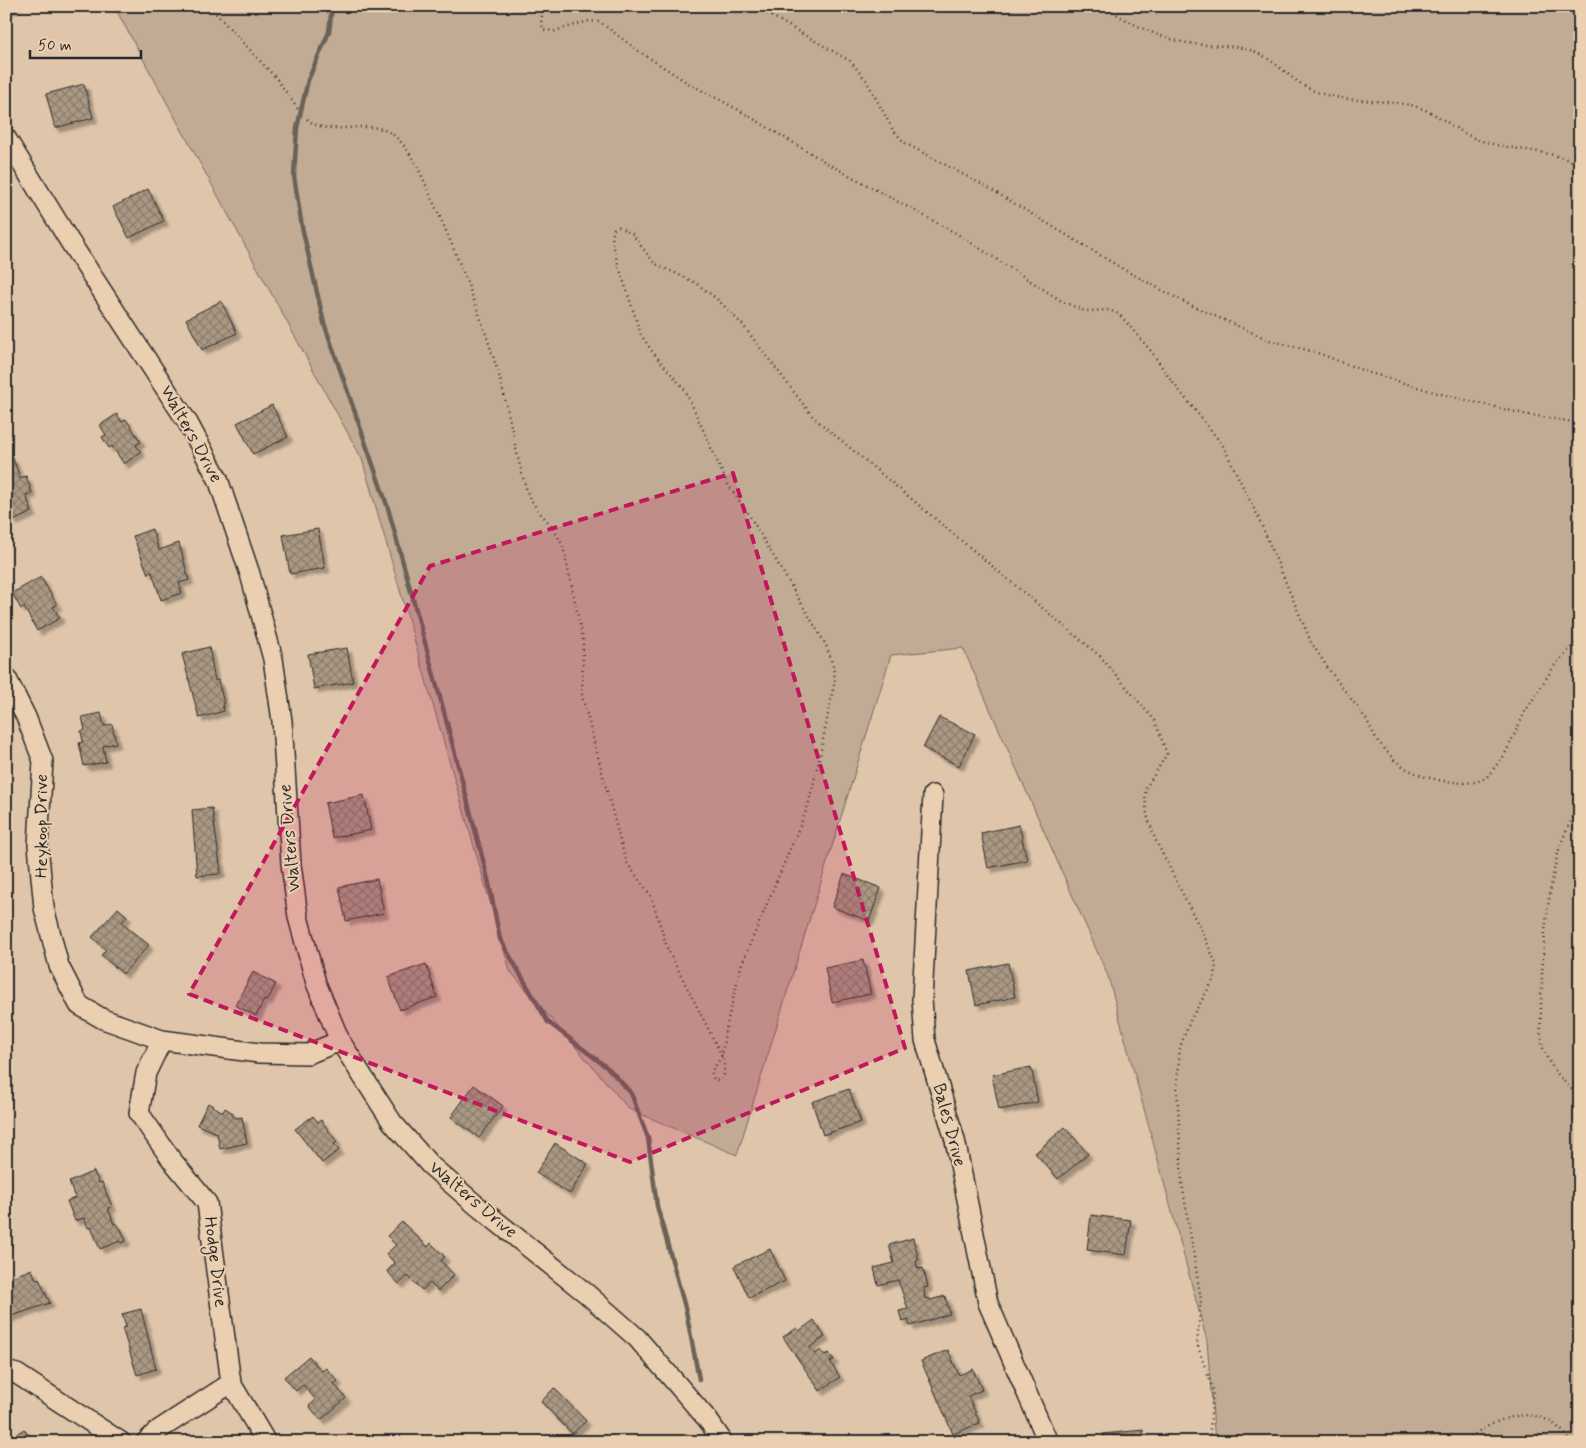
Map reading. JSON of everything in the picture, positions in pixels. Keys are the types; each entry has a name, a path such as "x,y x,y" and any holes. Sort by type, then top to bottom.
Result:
{"street":[{"name":"Walters Drive","path":"6,138 70,242 188,423 218,479 250,574 273,659 282,721 291,864 298,917 316,983 340,1041 392,1122 430,1165 476,1205 587,1294 637,1338 708,1420 723,1442"},
{"name":"Heykoop Drive","path":"6,677 26,717 43,761 39,854 44,908 59,966 79,1004 103,1019 162,1040 259,1053 308,1054 340,1041"},
{"name":"Bales Drive","path":"933,794 922,999 925,1040 955,1140 988,1303 1048,1442"},
{"name":"Hodge Drive","path":"162,1040 146,1073 139,1113 171,1159 207,1203 231,1383 266,1442"},
{"path":"6,1371 17,1374 120,1442"},
{"path":"146,1442 157,1431 231,1383"}],"path":[{"path":"209,6 276,78 298,109"},
{"path":"543,6 541,22 544,30 554,31 589,21 600,22 640,52 688,83 956,233 1063,302 1085,310 1109,310 1120,314 1151,351 1170,379 1222,444 1259,519 1311,642 1327,667 1366,719 1376,740 1396,761 1407,769 1422,776 1443,781 1476,782 1486,778 1504,756 1525,712 1554,666 1580,638"},
{"path":"754,6 850,61 866,80 893,130 905,143 992,190 1123,269 1186,303 1269,340 1315,352 1367,372 1437,393 1524,414 1580,423"},
{"path":"1104,6 1146,32 1161,37 1253,51 1295,81 1315,91 1343,99 1408,105 1430,111 1474,138 1534,150 1569,159 1580,164"},
{"path":"307,119 312,124 324,128 364,127 395,136 417,167 445,229 458,259 497,369 529,497 552,526 563,546 583,638 582,696 624,853 633,873 651,896 668,950 722,1056"},
{"path":"722,1056 711,1072 712,1078 716,1081 724,1077 722,1056 725,1032 741,966 808,806 835,679 826,645 813,618 748,513 728,485 686,390 654,354 641,335 615,254 612,233 619,227 632,234 654,263 696,283 717,299 742,324 813,417 1100,656 1155,721 1162,735 1167,754 1146,788 1147,815 1156,841 1206,940 1216,964 1214,979 1192,1019 1180,1047 1176,1086 1182,1183 1201,1300 1197,1344 1213,1390 1209,1442"},
{"path":"1580,804 1567,827 1559,850 1549,907 1542,962 1540,1037 1545,1052 1553,1066 1567,1086 1580,1096"},
{"path":"1462,1442 1486,1426 1511,1417 1524,1415 1548,1419 1556,1424 1571,1442"}],"highlighted area":[{"path":"733,473 905,1048 630,1162 189,994 430,566"}],"shaded area":[{"path":"114,6 1580,6 1580,1442 1215,1442 1207,1341 1108,976 963,648 891,655 737,1155 629,1109 510,971 362,459"}],"building":[{"path":"6,6 17,6 6,12"},
{"path":"84,84 93,118 55,128 46,94"},
{"path":"148,189 164,221 129,238 113,207"},
{"path":"221,301 237,333 202,350 186,319"},
{"path":"272,405 288,437 253,454 237,423"},
{"path":"117,414 122,422 126,419 141,442 136,445 141,452 124,464 112,446 109,448 102,437 106,435 100,425"},
{"path":"6,449 9,459 13,458 20,478 26,476 32,493 26,495 32,512 13,521 6,505"},
{"path":"152,529 159,550 179,543 189,580 179,583 182,593 161,600 152,572 148,574 133,536"},
{"path":"318,529 325,568 290,574 283,535"},
{"path":"41,577 57,605 53,607 60,618 37,631 24,607 21,609 12,593"},
{"path":"209,647 215,681 218,680 224,703 222,704 224,711 199,718 182,654"},
{"path":"347,648 353,682 314,689 308,654"},
{"path":"101,713 104,726 112,724 116,743 103,746 106,762 84,766 79,743 83,742 81,731 85,730 82,717"},
{"path":"939,717 975,734 959,766 923,748"},
{"path":"364,795 371,830 332,838 325,803"},
{"path":"212,808 221,872 219,874 197,876 192,810"},
{"path":"1019,825 1027,860 988,868 981,833"},
{"path":"844,874 881,888 869,921 832,907"},
{"path":"377,879 384,913 346,921 339,887"},
{"path":"118,908 127,916 122,922 125,926 149,945 123,974 101,955 106,950 92,937"},
{"path":"863,960 871,994 832,1002 825,968"},
{"path":"1008,963 1015,997 976,1005 969,971"},
{"path":"426,964 437,997 400,1010 388,977"},
{"path":"253,972 276,984 267,1001 264,1000 256,1016 235,1005"},
{"path":"1031,1067 1038,1102 999,1110 992,1075"},
{"path":"474,1085 503,1106 479,1138 451,1117"},
{"path":"849,1089 861,1122 823,1135 812,1102"},
{"path":"208,1103 223,1112 225,1108 233,1113 232,1115 236,1118 242,1117 247,1143 220,1149 217,1133 197,1125"},
{"path":"313,1116 318,1122 321,1120 337,1142 334,1144 339,1150 322,1163 295,1129"},
{"path":"1065,1127 1088,1154 1058,1179 1035,1153"},
{"path":"555,1143 588,1164 570,1194 536,1173"},
{"path":"94,1171 99,1183 102,1182 112,1207 108,1208 114,1224 116,1223 121,1229 126,1241 121,1243 120,1241 100,1249 91,1227 88,1228 84,1218 75,1221 67,1201 75,1198 69,1182"},
{"path":"1091,1215 1131,1220 1126,1255 1087,1250"},
{"path":"402,1222 428,1247 431,1243 445,1257 441,1261 454,1275 438,1291 430,1283 422,1290 408,1276 399,1284 387,1271 395,1263 386,1254 396,1245 387,1236"},
{"path":"913,1238 919,1260 916,1261 918,1269 923,1268 928,1287 924,1288 925,1299 929,1298 930,1300 945,1296 950,1314 910,1326 908,1320 902,1322 899,1311 908,1309 898,1280 878,1285 874,1268 894,1263 889,1245"},
{"path":"770,1249 785,1281 749,1298 734,1266"},
{"path":"32,1269 36,1280 39,1279 50,1303 6,1318 6,1279"},
{"path":"141,1309 156,1369 137,1375 122,1328 126,1327 122,1314"},
{"path":"814,1320 825,1337 810,1347 815,1354 821,1350 825,1355 829,1353 834,1360 830,1362 840,1377 820,1391 783,1337 797,1328 799,1331"},
{"path":"948,1350 959,1375 973,1369 982,1390 968,1396 980,1423 953,1434 921,1361"},
{"path":"309,1356 322,1371 326,1368 338,1381 334,1384 346,1398 321,1420 309,1406 316,1400 303,1385 296,1391 284,1377"},
{"path":"554,1388 586,1421 572,1434 541,1402"},
{"path":"24,1429 33,1442 6,1442 6,1441"},
{"path":"1143,1430 1144,1442 1104,1442 1103,1434"}],"waterway":[{"path":"332,6 329,32 308,80 297,128 294,176 302,227 324,323 388,508 488,879 500,939 548,1022 609,1069 631,1093 648,1138 657,1206 686,1311 699,1379"}]}
